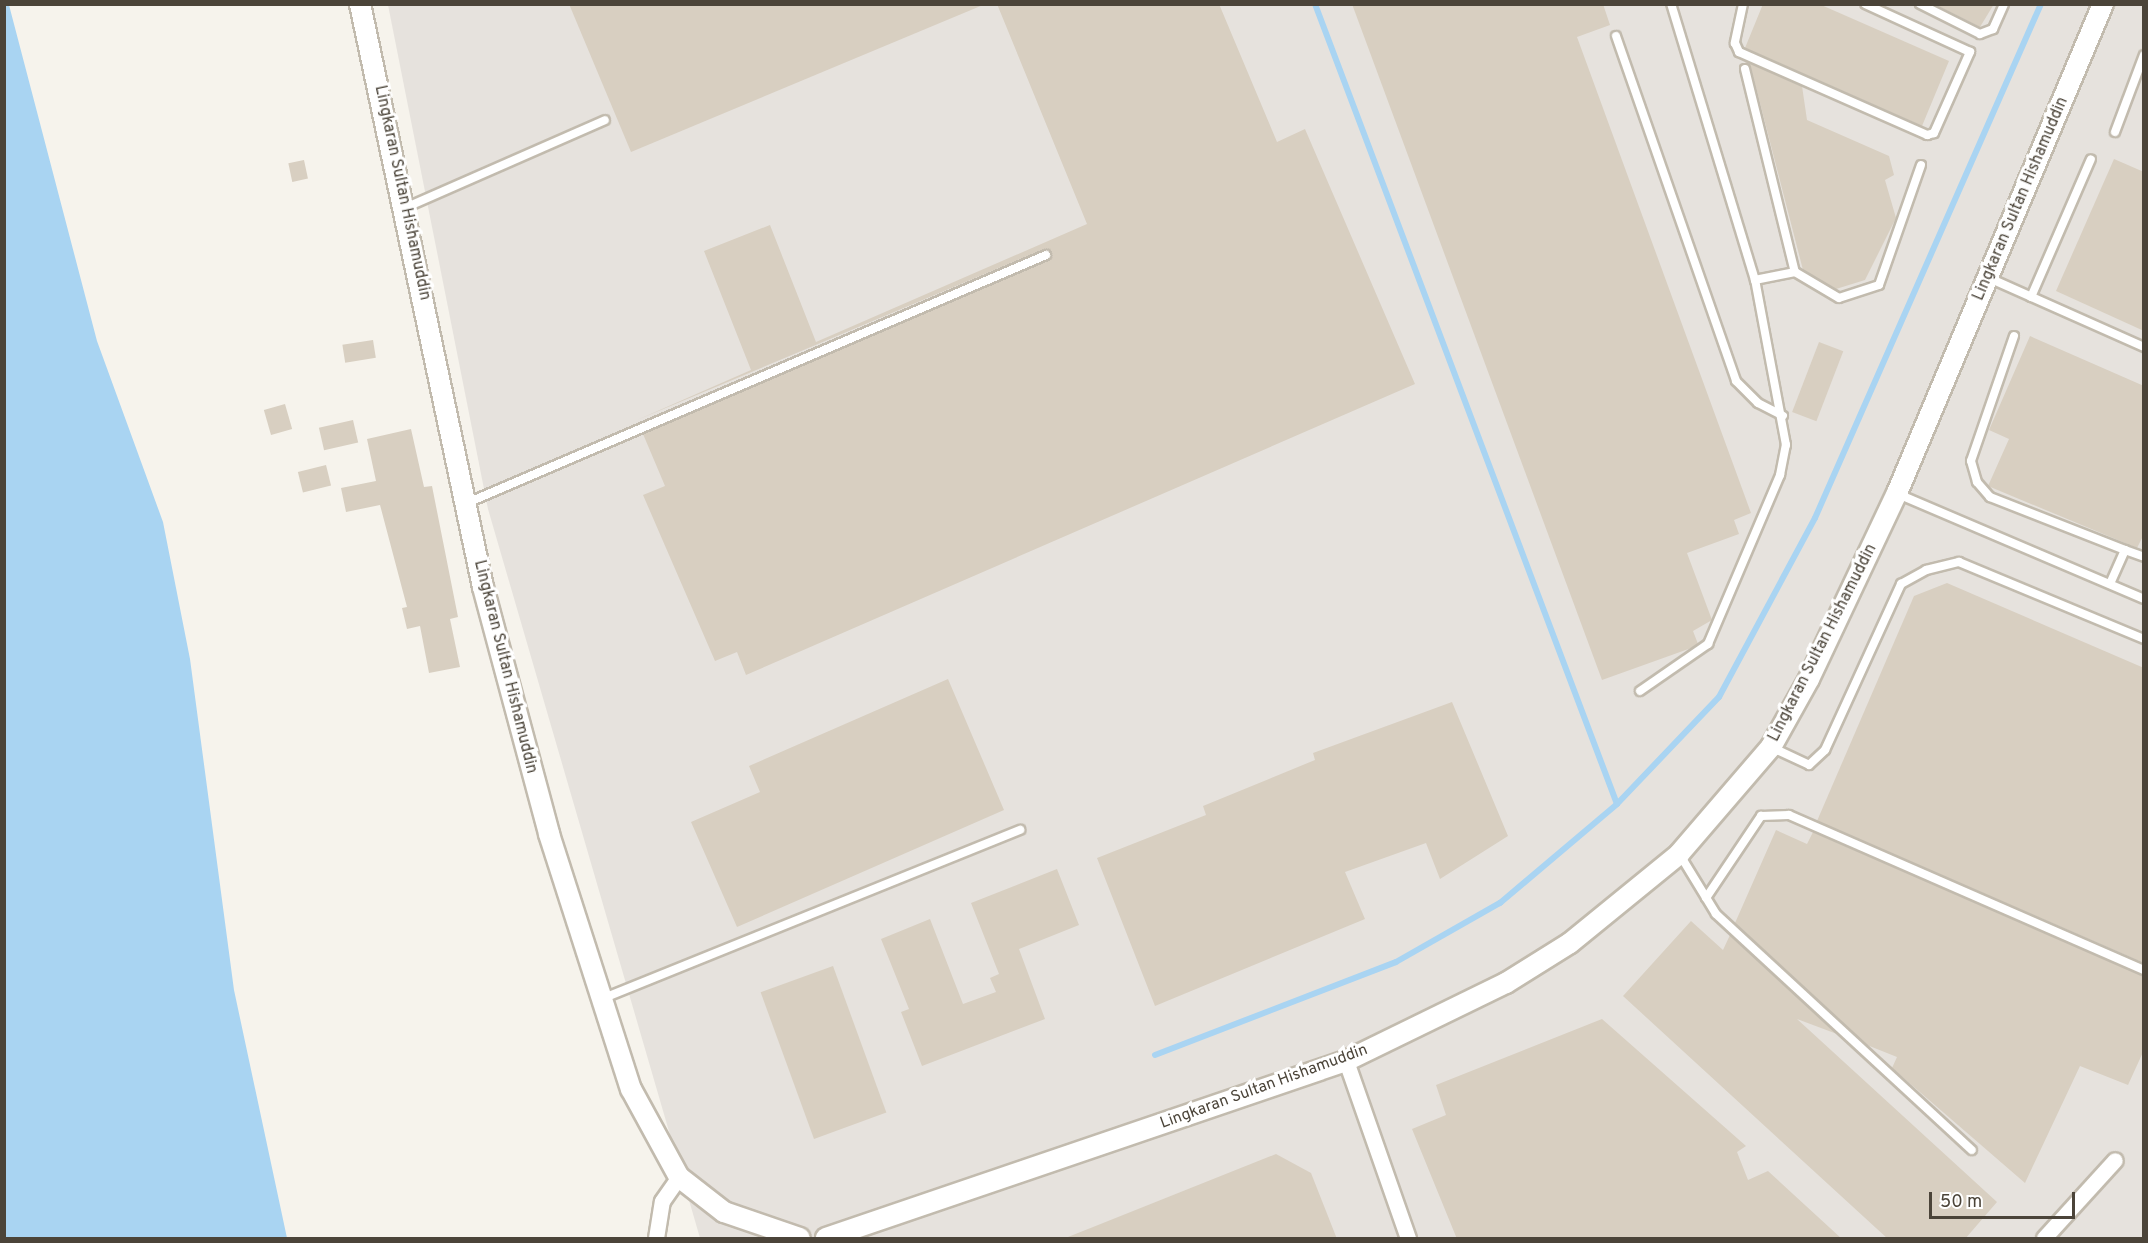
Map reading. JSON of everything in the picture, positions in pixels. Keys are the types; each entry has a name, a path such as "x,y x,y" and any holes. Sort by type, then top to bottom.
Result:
{"street":[{"name":"Lingkaran Sultan Hishamuddin","path":"360,4 407,207 465,504 549,834 604,998 631,1089 679,1177 724,1212 800,1239"},
{"name":"Lingkaran Sultan Hishamuddin","path":"826,1239 1346,1061 1506,983 1570,944 1679,854 1771,747 1897,493 2103,4"},
{"path":"1346,1061 1408,1239"},
{"path":"2044,1239 2115,1160"},
{"path":"656,1239 662,1200 679,1177"}],"lane":[{"path":"1640,691 1708,644 1780,475 1786,445 1783,416 1755,280 1671,4"},
{"path":"1743,5 1735,42 1739,52 1927,135 1934,133 1970,52 1865,4"},
{"path":"1920,4 1980,34 1993,29 2004,4"},
{"path":"1616,36 1736,381 1758,403 1783,416"},
{"path":"2115,132 2144,55"},
{"path":"1745,69 1795,272"},
{"path":"407,207 605,120"},
{"path":"2031,297 2091,159"},
{"path":"1755,280 1795,272 1839,298 1879,285 1921,165"},
{"path":"465,504 1046,255"},
{"path":"1988,277 2144,347"},
{"path":"2014,336 1971,461 1977,482 1990,497 2144,557"},
{"path":"1897,493 2144,599"},
{"path":"2110,584 2125,550"},
{"path":"1771,747 1809,765 1825,750 1901,584 1926,570 1959,561 2144,639"},
{"path":"1706,898 1761,816 1789,815 2144,970"},
{"path":"604,998 1020,830"},
{"path":"1679,854 1716,914 1972,1150"}],"shaded area":[{"path":"388,5 2143,5 2143,1238 700,1238 488,509"}],"water":[{"path":"4,5 9,5 97,341 163,522 190,659 234,990 287,1238 5,1238"}],"building":[{"path":"569,4 983,4 983,5 631,152"},
{"path":"997,4 1219,4 1277,142 1305,129 1415,384 746,675 737,652 715,661 643,495 665,486 643,434 1048,261 1052,253 1044,249 637,420 751,370 704,251 770,225 816,342 1087,224"},
{"path":"1352,4 1603,4 1610,25 1577,37 1751,513 1734,520 1739,534 1687,553 1712,620 1693,631 1698,644 1694,647 1602,680"},
{"path":"1763,4 1819,4 1949,61 1922,126 1745,48"},
{"path":"1934,4 1994,4 1980,27"},
{"path":"1744,61 1802,86 1807,120 1889,156 1894,175 1885,180 1896,218 1865,280 1836,289 1803,270 1751,68"},
{"path":"2114,159 2144,172 2144,331 2056,291"},
{"path":"304,160 308,179 292,182 288,163"},
{"path":"2030,336 2144,386 2144,534 2137,548 1988,486 2009,439 1989,430"},
{"path":"373,340 376,358 345,363 342,345"},
{"path":"1819,342 1843,351 1816,421 1792,412"},
{"path":"285,404 292,429 271,435 264,410"},
{"path":"353,420 358,442 324,450 319,428"},
{"path":"411,429 424,487 432,486 458,617 450,619 460,667 429,673 420,626 407,629 402,608 407,607 380,505 346,512 341,488 376,481 367,439"},
{"path":"326,465 331,485 303,492 298,472"},
{"path":"1947,583 2144,668 2144,963 1817,821 1914,596"},
{"path":"948,679 1004,810 737,927 691,822 760,792 749,766"},
{"path":"1452,702 1508,836 1440,879 1426,843 1345,872 1365,919 1155,1006 1097,858 1206,815 1203,806 1315,760 1313,753"},
{"path":"1776,830 1807,844 1813,832 2144,976 2144,1050 2128,1085 2080,1066 2025,1183 1892,1068 1897,1057 1867,1045 1735,923"},
{"path":"1057,869 1079,925 1019,949 1045,1019 922,1066 901,1012 909,1009 881,939 930,919 963,1004 996,992 990,978 999,974 971,903"},
{"path":"1691,921 1723,950 1730,935 1837,1034 1797,1019 1997,1202 1965,1239 1888,1239 1623,996"},
{"path":"833,966 886,1113 814,1139 761,992"},
{"path":"1602,1019 1746,1146 1737,1152 1748,1180 1768,1171 1842,1239 1457,1239 1412,1129 1446,1115 1436,1085"},
{"path":"1276,1154 1311,1173 1337,1239 1063,1239"}],"waterway":[{"path":"1315,4 1617,804"},
{"path":"1155,1055 1396,962 1500,903 1617,804 1719,697 1815,518 2041,4"}]}
